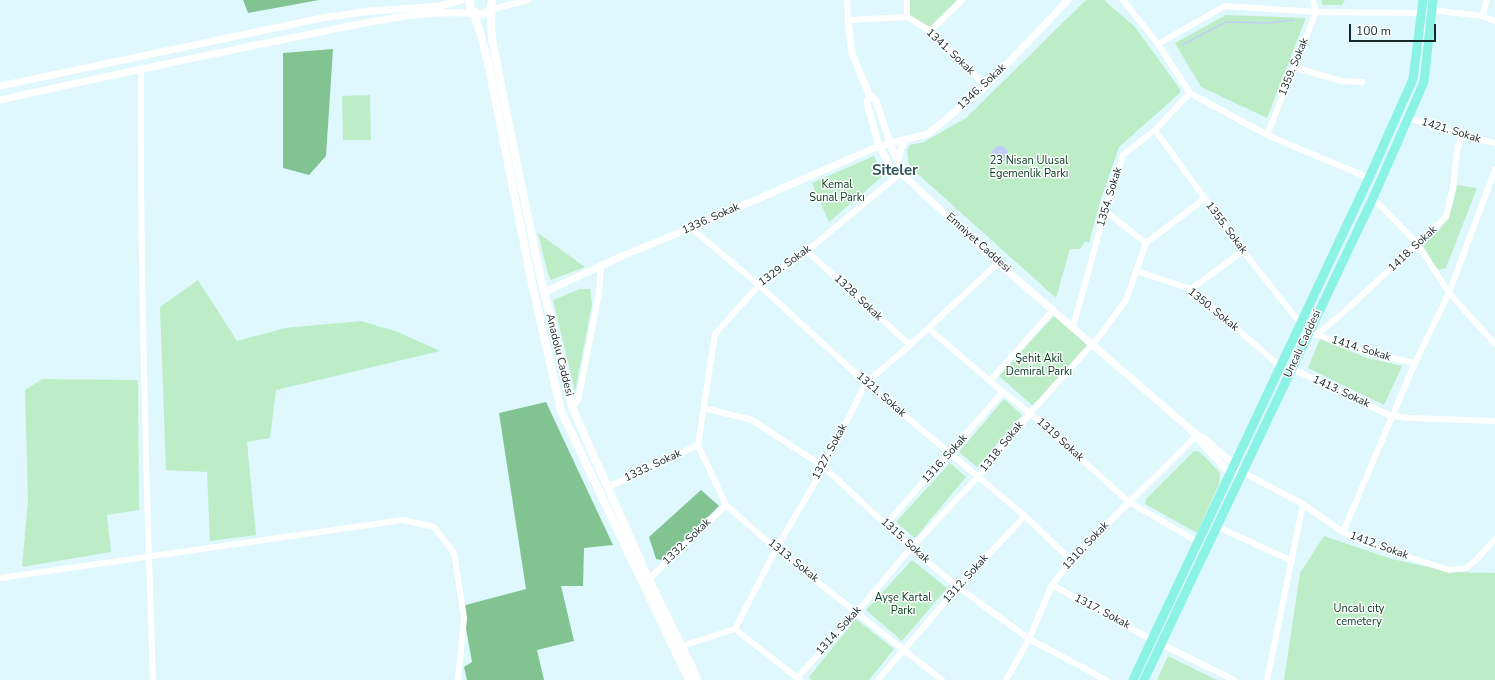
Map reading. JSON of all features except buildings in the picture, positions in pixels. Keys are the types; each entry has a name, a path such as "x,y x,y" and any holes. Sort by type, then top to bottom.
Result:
{"main road":[{"name":"Anadolu Caddesi","path":"470,0 469,5 474,13 489,67 534,293 561,411 689,680"},
{"name":"Uncalı Caddesi","path":"1133,680 1281,367 1300,323 1369,178 1413,79 1423,0"},
{"name":"Uncalı Caddesi","path":"1144,680 1291,368 1312,333 1424,82 1433,0"},
{"name":"Anadolu Caddesi","path":"492,7 492,39 544,291 572,407 649,579 698,680"},
{"path":"474,13 484,15 492,7"}],"street":[{"path":"0,86 322,18 371,11 440,6 462,0"},
{"path":"492,7 529,0"},
{"name":"Emniyet Caddesi","path":"847,0 852,54 869,94 867,103 879,146 892,170 901,173 998,263 1197,435 1205,439 1232,470 1242,472"},
{"path":"848,20 907,17 907,0"},
{"path":"930,31 962,0"},
{"name":"1346. Sokak","path":"879,146 928,134 986,86 1068,0"},
{"path":"1123,0 1158,44 1190,93 1267,134 1369,178"},
{"path":"1313,0 1316,12"},
{"path":"1482,16 1487,0"},
{"path":"1158,44 1224,3 1316,12 1421,13"},
{"path":"1432,10 1482,16 1495,21"},
{"name":"1359. Sokak","path":"1267,134 1316,12"},
{"path":"0,100 141,68 384,20 425,14 474,13"},
{"name":"1341. Sokak","path":"907,17 930,31 986,86"},
{"path":"1294,67 1341,81 1362,82"},
{"path":"141,68 140,221 153,680"},
{"name":"1354. Sokak","path":"1073,327 1105,211 1123,155 1155,130 1190,93"},
{"path":"869,94 876,101 890,144 901,166 901,173"},
{"name":"1421. Sokak","path":"1407,118 1495,144"},
{"name":"1355. Sokak","path":"1155,130 1242,251 1300,323"},
{"name":"1418. Sokak","path":"1312,333 1343,312 1446,217 1453,187 1457,151 1462,135"},
{"path":"898,160 901,148 906,140"},
{"name":"1336. Sokak","path":"544,291 879,146"},
{"path":"1343,532 1414,363 1449,293 1495,170"},
{"name":"1329. Sokak","path":"704,408 715,334 759,285 807,251 901,173"},
{"path":"1373,198 1417,243 1449,293 1495,344"},
{"path":"1105,211 1146,244 1204,199"},
{"name":"1321. Sokak","path":"691,228 759,285 866,383 950,453 977,478 1025,516 1071,560"},
{"name":"1318. Sokak","path":"911,548 977,478 1030,413 1092,345 1126,300 1146,244"},
{"name":"1328. Sokak","path":"807,251 910,345"},
{"path":"1191,289 1242,251"},
{"name":"1327. Sokak","path":"735,629 776,549 824,468 866,383 910,345 998,263"},
{"path":"572,407 578,401 599,293 601,266"},
{"name":"1350. Sokak","path":"1136,271 1191,289 1281,367"},
{"path":"534,293 544,291"},
{"path":"990,381 1053,310"},
{"name":"1319 Sokak","path":"928,328 1002,392 1030,413 1129,502 1198,542"},
{"name":"1414. Sokak","path":"1312,333 1369,353 1414,363"},
{"name":"1413. Sokak","path":"1291,368 1391,416 1495,421"},
{"name":"1316. Sokak","path":"886,524 950,453 1002,392"},
{"path":"698,445 704,408"},
{"name":"1315. Sokak","path":"704,408 752,420 824,468 911,548 958,587 1029,639 1106,680"},
{"name":"1310. Sokak","path":"1006,680 1029,639 1052,585 1071,560 1197,435"},
{"name":"1333. Sokak","path":"608,487 698,445"},
{"name":"1313. Sokak","path":"698,445 726,505 776,549 906,650 942,680"},
{"name":"1412. Sokak","path":"1242,472 1303,504 1343,532 1362,542 1448,570 1466,568 1476,561 1495,539"},
{"path":"1267,680 1303,504"},
{"name":"1332. Sokak","path":"649,579 726,505"},
{"name":"1312. Sokak","path":"878,680 906,650 958,587 1025,516"},
{"path":"0,578 149,558 403,520 434,527 454,553 464,618 458,680"},
{"path":"1216,526 1292,561"},
{"name":"1314. Sokak","path":"798,679 911,548"},
{"name":"1317. Sokak","path":"1052,585 1152,640"},
{"path":"682,646 735,629 798,679"},
{"path":"1161,644 1234,680"}],"green space":[{"path":"243,0 319,0 248,13"},
{"path":"910,0 957,0 930,27 910,15"},
{"name":"23 Nisan Ulusal Egemenlik Parkı","path":"1086,0 1104,0 1135,27 1180,89 1180,93 1119,147 1099,205 1089,243 1085,241 1080,249 1070,249 1056,298 909,166 907,150 910,145 924,142 966,118"},
{"path":"1322,0 1345,0 1342,5 1322,5"},
{"path":"1226,15 1306,18 1267,118 1201,87 1175,43"},
{"path":"333,49 326,156 309,175 283,168 283,53"},
{"path":"370,95 371,140 343,140 342,96"},
{"name":"Kemal Sunal Parkı","path":"874,156 883,176 829,222 812,183"},
{"path":"1457,185 1477,188 1446,268 1440,270 1436,268 1423,246 1438,231 1447,219 1453,205"},
{"path":"538,233 585,267 551,280 548,274"},
{"path":"198,280 237,341 285,328 361,321 398,332 440,351 276,390 270,438 247,442 256,535 210,541 207,472 166,470 160,307"},
{"path":"580,289 590,289 592,304 575,392 553,300"},
{"name":"Şehit Akil Demiral Parkı","path":"1055,315 1087,345 1033,406 999,376"},
{"path":"1320,339 1367,358 1402,366 1384,405 1308,368"},
{"path":"42,379 138,380 139,510 107,515 111,552 22,567 28,499 25,390"},
{"path":"1004,399 1022,415 977,467 959,452"},
{"path":"546,402 613,545 584,548 583,586 561,586 574,641 537,650 544,680 467,680 464,667 472,662 462,606 526,589 499,413"},
{"path":"1194,451 1200,452 1220,473 1219,484 1197,533 1145,504 1146,499"},
{"path":"950,463 966,477 915,538 896,522"},
{"path":"701,490 719,506 666,558 661,560 656,559 649,537"},
{"name":"Uncalı city cemetery","path":"1324,536 1392,559 1451,572 1495,573 1495,680 1284,680 1300,573"},
{"name":"Ayşe Kartal Parkı","path":"912,560 947,588 902,641 866,610"},
{"path":"856,619 894,649 869,680 812,680 809,677"},
{"path":"1168,656 1217,680 1157,680"}],"water":[{"path":"997,146 1003,146 1008,151 1006,160 1003,162 997,162 992,157 992,151"}],"waterway":[{"path":"1182,45 1226,22 1267,23 1294,20"}],"district":[{"name":"Siteler","path":"895,171"}]}
